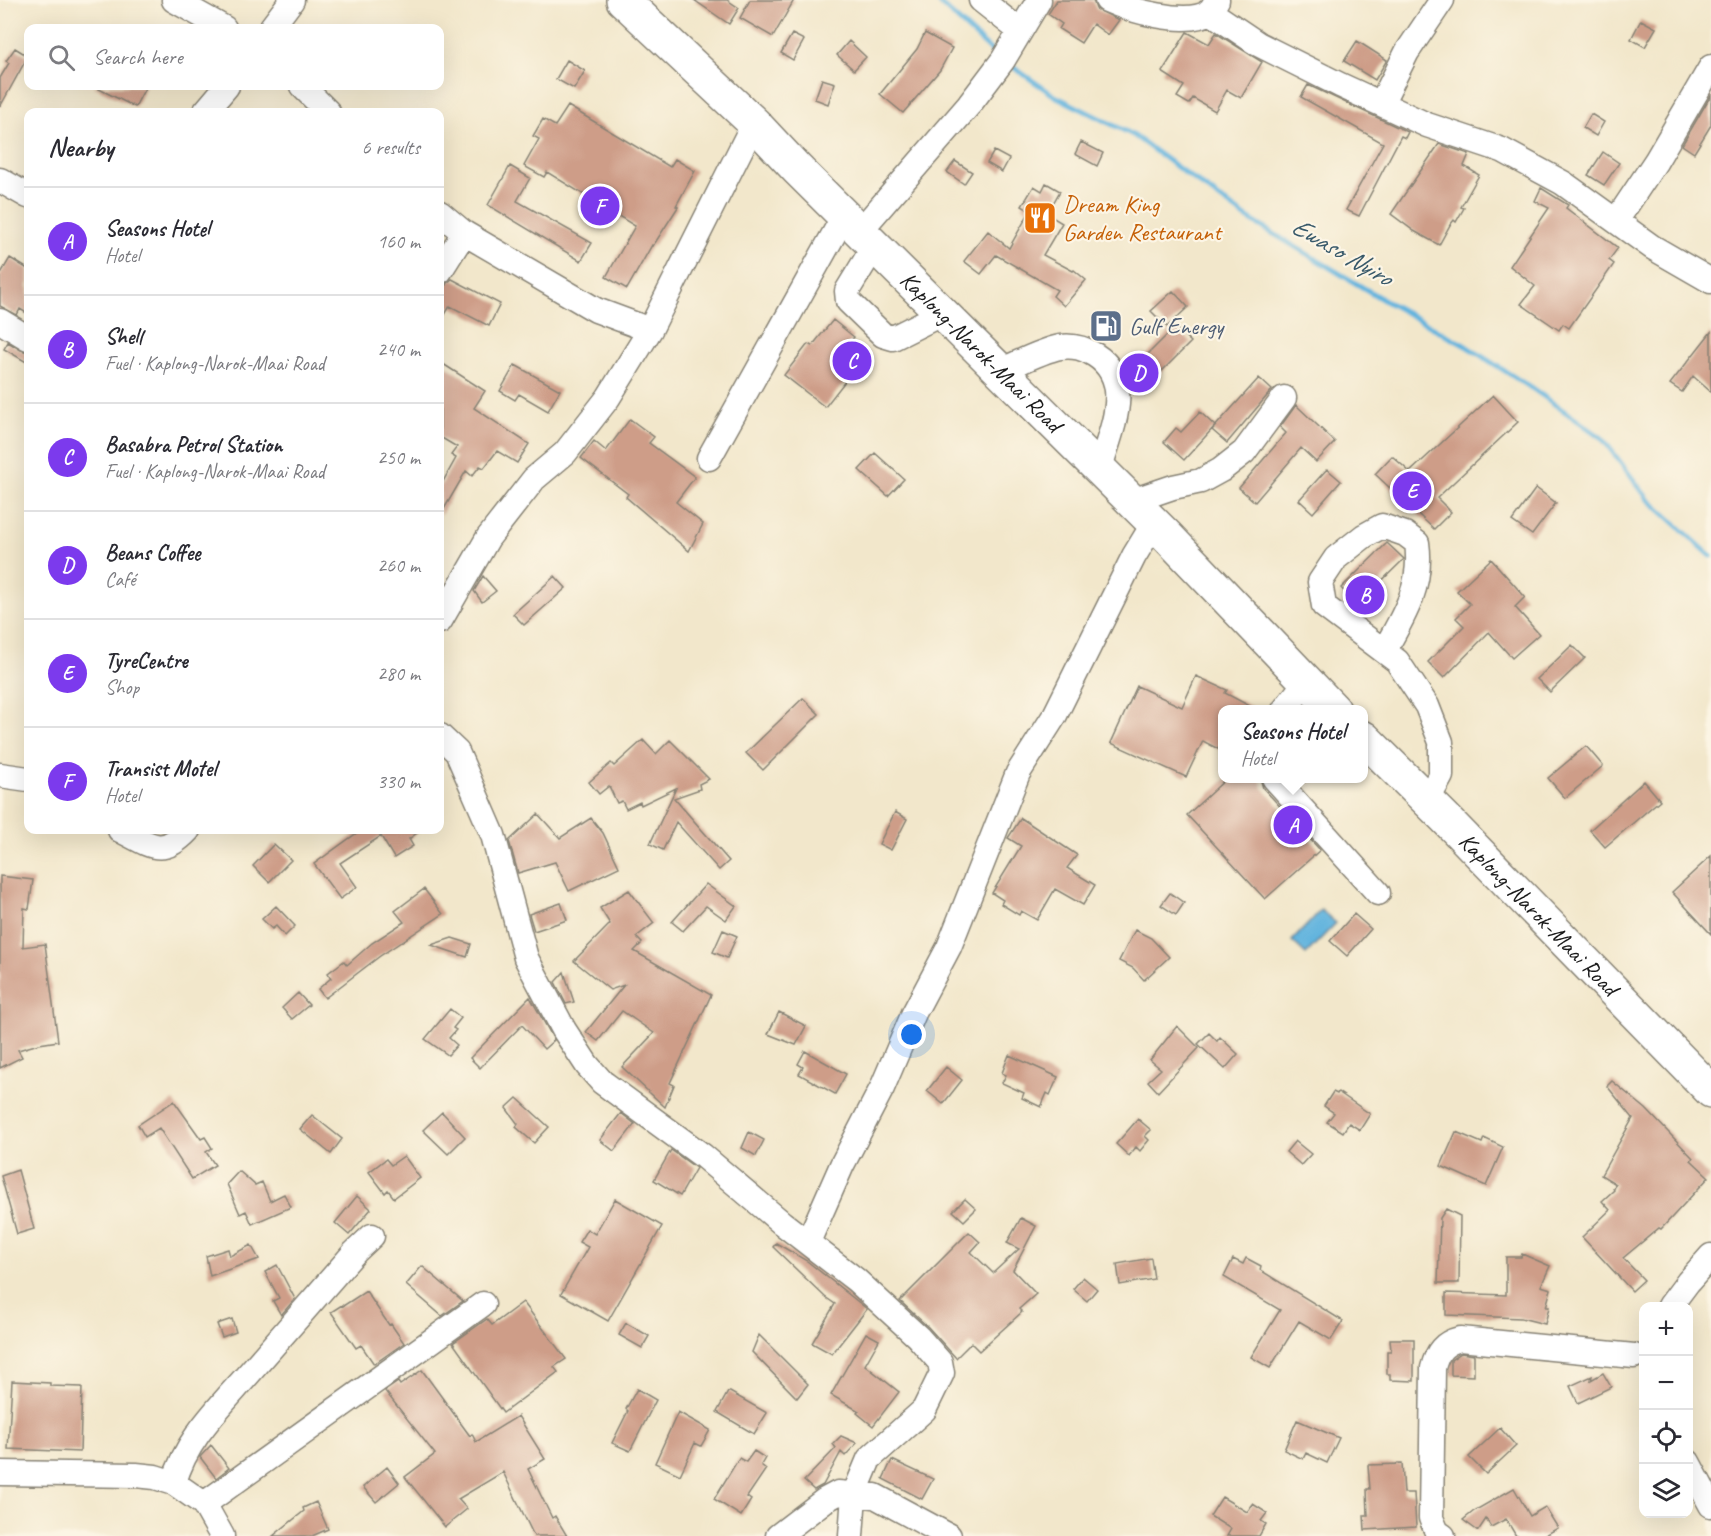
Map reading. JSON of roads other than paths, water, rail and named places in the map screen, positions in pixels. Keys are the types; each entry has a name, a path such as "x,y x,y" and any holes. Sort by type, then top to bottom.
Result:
{"highway":[{"name":"Kaplong-Narok-Maai Road","path":"627,1 754,123 1000,371 1100,468 1251,621 1329,705"},
{"name":"Kaplong-Narok-Maai Road","path":"1368,742 1711,1091"}],"street":[{"path":"174,0 217,24"},
{"path":"274,24 292,0"},
{"path":"981,0 1020,31"},
{"path":"709,458 860,230 969,105 1002,60 1039,0"},
{"path":"1107,0 1129,9 1173,17 1196,15 1213,6 1258,44 1427,125 1502,150 1563,183 1652,247 1711,281"},
{"path":"1380,104 1407,52 1442,0"},
{"path":"1616,221 1656,161 1711,67"},
{"path":"208,108 224,90"},
{"path":"306,90 324,108"},
{"path":"444,602 448,584 534,479 565,453 608,398 650,330 754,123"},
{"path":"0,180 24,194"},
{"path":"444,216 464,233 596,310 650,330"},
{"path":"860,230 847,291 848,301 882,335 893,338 944,313"},
{"path":"444,265 464,233"},
{"path":"0,321 24,336"},
{"path":"1000,371 1059,348 1072,346 1085,349 1104,361 1116,380 1119,394 1100,468"},
{"path":"808,1242 842,1165 882,1088 914,1013 949,947 1018,773 1055,715 1134,556 1143,512 1173,487 1201,481 1221,470 1244,452 1271,412 1284,398"},
{"path":"1384,651 1414,593 1419,561 1417,543 1405,534 1382,526 1364,536 1336,558 1320,582 1324,606 1397,661 1427,706 1441,742 1441,776 1427,801"},
{"path":"1288,705 1306,682"},
{"path":"444,740 457,752 493,835 526,958 564,1030 586,1065 602,1082 703,1156 782,1223 856,1280 918,1337 940,1362 942,1373 924,1410 869,1459 854,1495 850,1536"},
{"path":"0,775 24,778"},
{"path":"1279,783 1378,893"},
{"path":"127,834 146,844 165,847 179,840 184,834"},
{"path":"174,1483 179,1464 188,1447 212,1416 355,1252 372,1236"},
{"path":"1673,1302 1711,1256"},
{"path":"204,1504 483,1304"},
{"path":"1443,1536 1437,1532 1431,1518 1433,1368 1436,1356 1448,1342 1460,1339 1639,1359"},
{"path":"1690,1464 1711,1505"},
{"path":"0,1473 155,1477 174,1483 204,1504 222,1536"},
{"path":"778,1536 825,1500 838,1493 875,1496 950,1536"}],"water":[{"path":"1321,910 1336,923 1306,954 1292,941"}],"waterway":[{"name":"Ewaso Nyiro","path":"936,0 997,56"},
{"name":"Ewaso Nyiro","path":"1007,63 1055,96 1133,135 1244,216 1387,302 1466,346 1536,391 1602,438 1648,499 1711,556"}],"place":[{"name":"Transist Motel","path":"600,206"},
{"name":"Dream King Garden Restaurant","path":"1040,218"},
{"name":"Gulf Energy","path":"1106,326"},
{"name":"Basabra Petrol Station","path":"852,361"},
{"name":"Beans Coffee","path":"1139,373"},
{"name":"TyreCentre","path":"1412,491"},
{"name":"Shell","path":"1365,595"},
{"name":"Seasons Hotel","path":"1293,825"}]}
